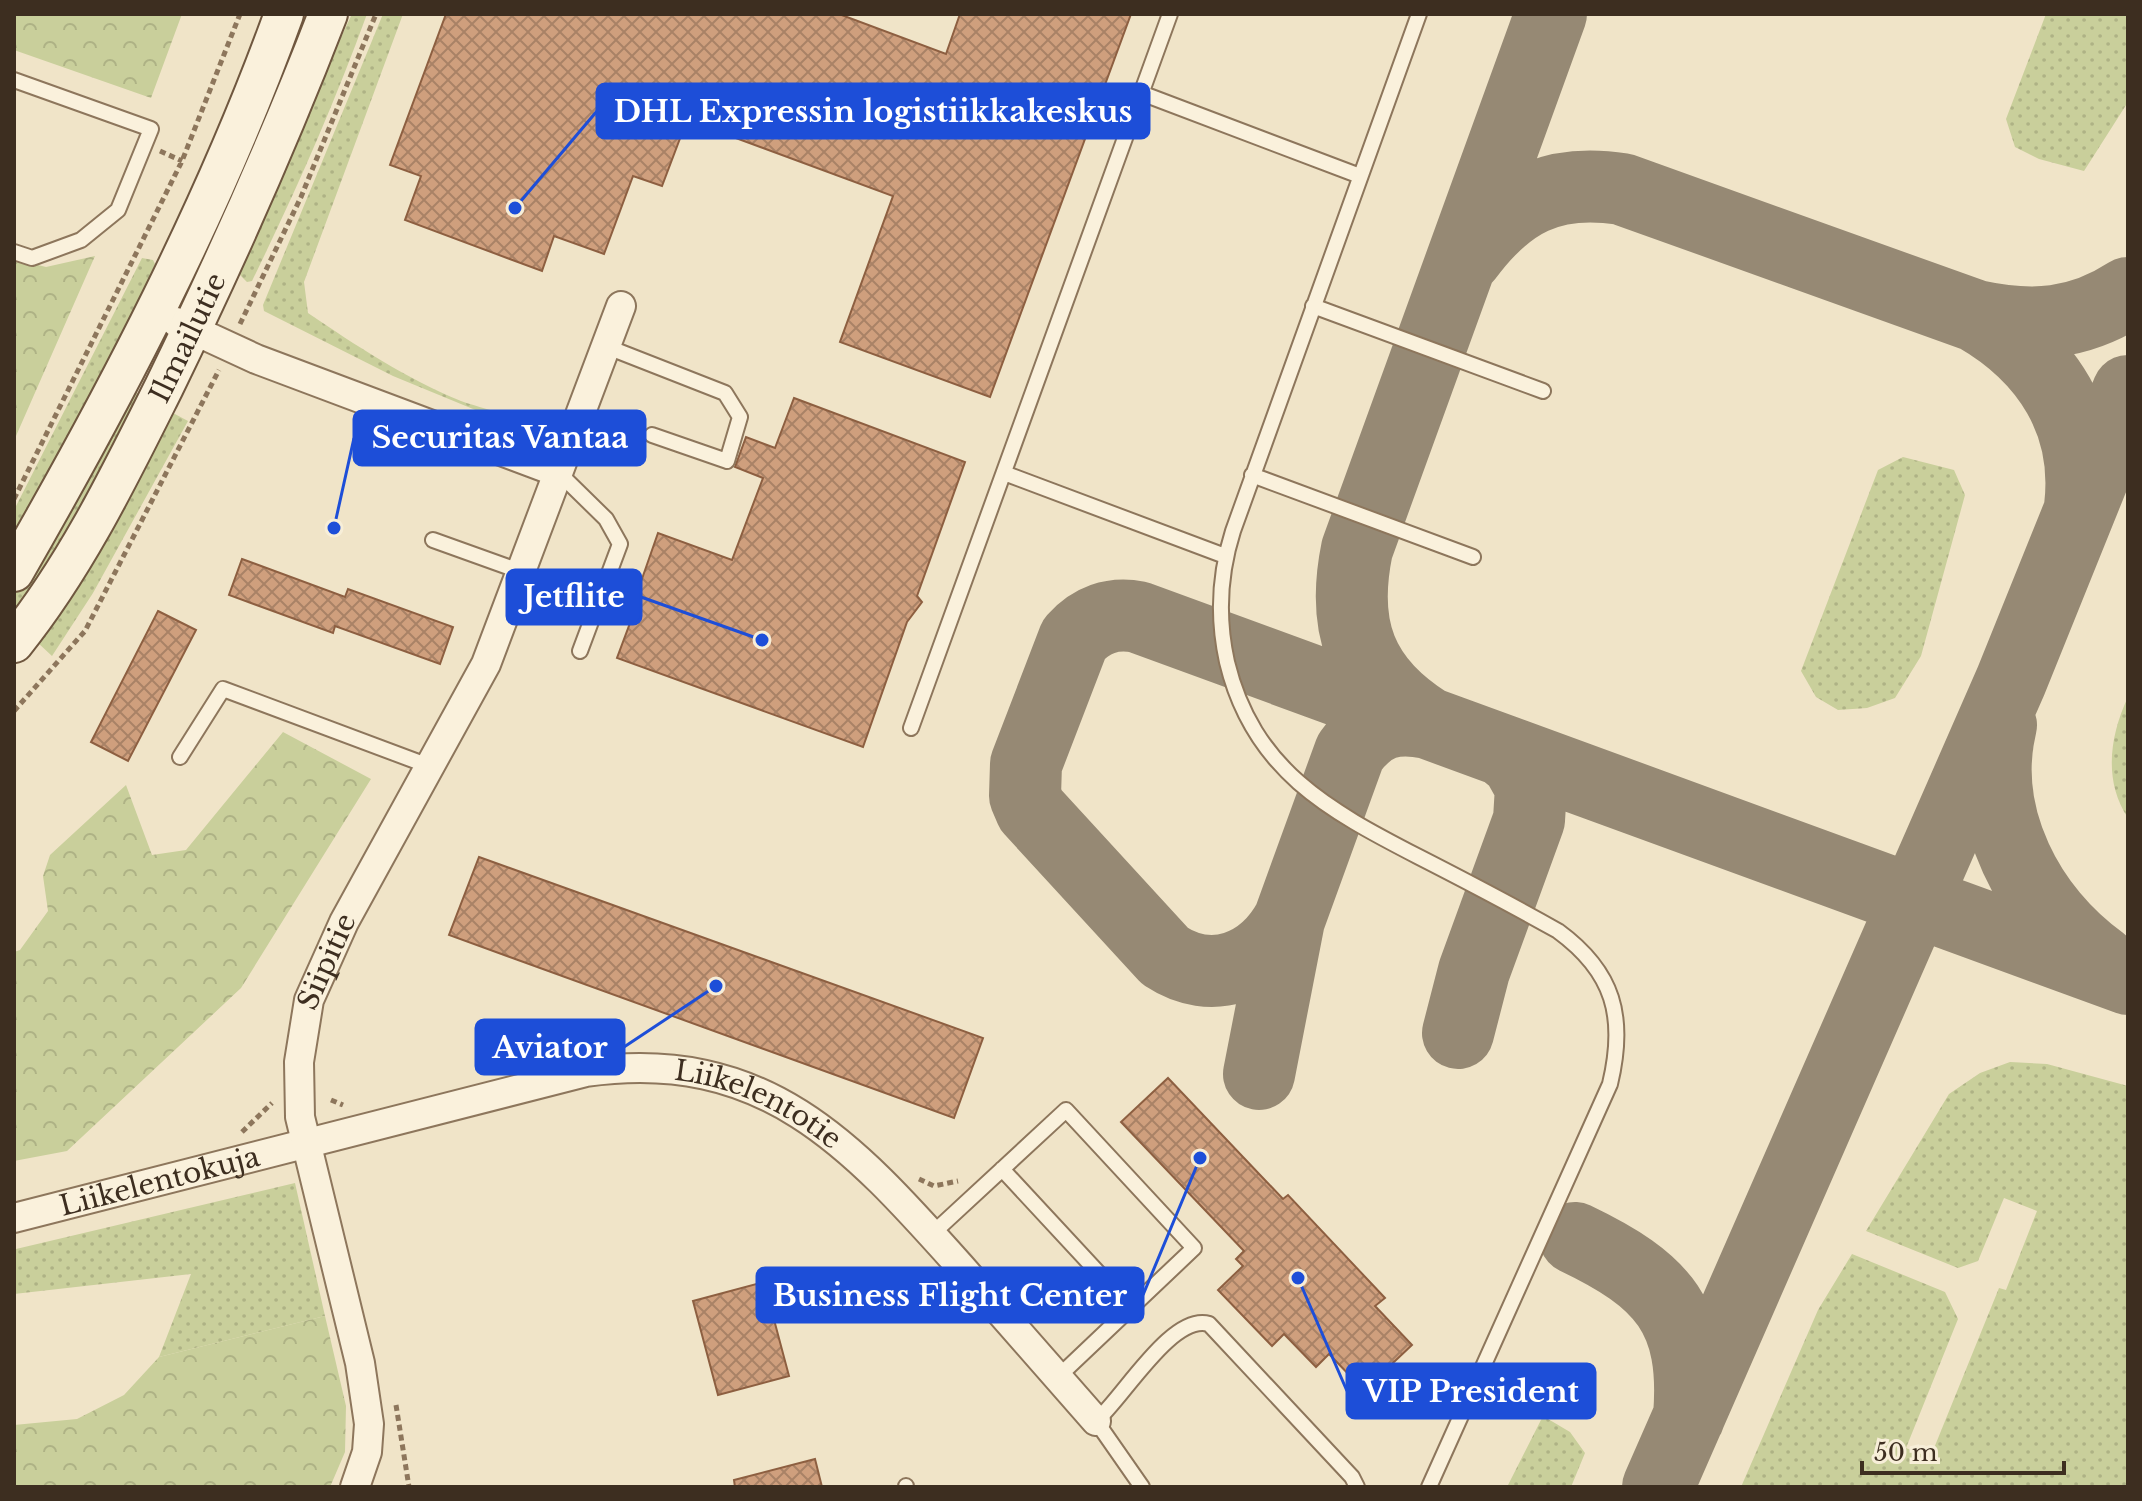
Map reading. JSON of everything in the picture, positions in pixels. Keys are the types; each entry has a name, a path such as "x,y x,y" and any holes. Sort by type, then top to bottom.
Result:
{"main road":[{"name":"Ilmailutie","path":"14,572 154,310 224,168 284,14"},
{"name":"Ilmailutie","path":"14,643 65,570 120,476 192,330 282,133 328,14"}],"street":[{"name":"Siipitie","path":"355,1487 367,1452 366,1393 304,1142 299,1062 309,1000 338,933 486,664 621,306"},
{"path":"154,310 230,348 557,472"},
{"name":"Liikelentotie","path":"304,1142 586,1072 650,1065 678,1068 746,1086 810,1118 864,1164 932,1234 1096,1421"},
{"name":"Liikelentokuja","path":"14,1218 304,1142"}],"lane":[{"path":"911,728 1170,14"},
{"path":"1419,14 1225,556 1221,621 1232,683 1266,749 1287,774 1339,816 1558,931 1582,949 1600,971 1612,1000 1618,1028 1617,1055 1610,1084 1429,1487"},
{"path":"14,80 151,129 118,210 81,240 32,258 14,252"},
{"path":"1141,93 1360,176"},
{"path":"1313,306 1543,391"},
{"path":"605,346 725,393 740,417 727,461 652,435"},
{"path":"557,472 606,519 620,544 580,651"},
{"path":"1004,473 1225,556"},
{"path":"1252,475 1473,557"},
{"path":"433,540 522,572"},
{"path":"180,757 223,689 429,766"},
{"path":"932,1234 1066,1110 1194,1248 1058,1377"},
{"path":"1002,1169 1131,1308"},
{"path":"1142,1487 1096,1421 1112,1408 1141,1367 1186,1325 1198,1321 1209,1324 1352,1477 1357,1487"}],"path":[{"path":"14,499 182,161 240,14"},
{"path":"14,711 85,631 230,348 301,197 376,14"},
{"path":"328,1093 338,1134"},
{"path":"394,1395 409,1487"}],"green space":[{"path":"14,14 182,14 151,98 14,50"},
{"path":"352,14 367,14 299,182 252,281 247,282 237,272 239,252"},
{"path":"383,14 403,14 304,282 308,313 401,372 461,401 525,424 512,425 393,376 264,311 263,305"},
{"path":"2046,14 2128,14 2128,102 2084,171 2039,159 2015,147 2006,119"},
{"path":"95,256 14,438 14,259 46,267"},
{"path":"142,258 153,260 155,264 143,292 14,538 14,510"},
{"path":"126,386 140,395 67,533 14,615 14,591"},
{"path":"173,413 188,421 93,593 52,656 37,642 68,603"},
{"path":"1903,457 1954,470 1965,495 1921,656 1895,698 1867,708 1838,710 1816,697 1801,671 1878,470"},
{"path":"2128,697 2128,818 2115,789 2112,758 2113,742"},
{"path":"283,732 371,779 241,988 67,1151 14,1161 14,952 20,950 48,911 43,876 50,855 126,785 152,855 186,850"},
{"path":"2010,1062 2047,1064 2128,1086 2128,1487 1741,1487 1818,1310 1852,1254 1945,1292 1958,1319 1906,1448 1930,1458 1999,1288 2006,1290 2037,1211 2004,1198 1978,1261 1958,1268 1866,1231 1949,1094 1980,1073"},
{"path":"295,1183 325,1316 159,1357 191,1274 14,1294 16,1249"},
{"path":"325,1316 346,1406 345,1452 330,1487 14,1487 14,1425 77,1419 124,1395 159,1357"},
{"path":"1543,1416 1570,1432 1585,1453 1571,1487 1507,1487"}],"building":[{"path":"446,14 839,14 946,54 960,14 1131,14 990,397 840,342 893,196 687,120 662,186 633,176 604,254 554,236 542,271 405,220 421,176 390,165"},
{"path":"794,398 965,462 917,596 922,602 907,622 863,747 617,658 630,623 617,618 627,592 636,596 658,533 732,560 763,478 735,467 746,437 775,448"},
{"path":"242,559 345,597 348,589 453,627 440,664 335,626 333,633 229,595"},
{"path":"158,611 196,630 128,761 91,742"},
{"path":"479,857 983,1038 954,1118 449,935"},
{"path":"1168,1078 1283,1199 1288,1195 1385,1298 1375,1306 1412,1345 1378,1377 1372,1371 1358,1384 1329,1354 1316,1367 1284,1334 1272,1346 1218,1290 1243,1266 1236,1259 1244,1251 1121,1122"},
{"path":"764,1282 789,1376 718,1395 693,1301"},
{"path":"815,1459 822,1487 735,1487 734,1480"}],"taxiway":[{"path":"1551,14 1357,549 1352,603 1361,649 1371,670 1386,689 1428,723 2128,979"},
{"path":"1466,258 1498,222 1533,198 1574,187 1597,186 1622,189 1976,316 2016,322 2055,321 2091,312 2128,293"},
{"path":"1976,316 2024,351 2058,395 2078,447 2080,507"},
{"path":"1658,1487 2011,681 2128,391"},
{"path":"1289,920 1265,950 1235,967 1218,971 1183,965 1165,956 1031,810 1025,796 1026,764 1074,639 1103,619 1138,617 1414,718"},
{"path":"1259,1074 1289,920 1350,752 1366,734 1384,724 1404,720 1428,723"},
{"path":"2001,725 1996,759 1997,793 2004,826 2016,858 2052,916 2102,962"},
{"path":"1458,1033 1474,971 1529,820 1531,787 1517,762 1502,750"},
{"path":"1575,1238 1631,1270 1652,1287 1668,1306 1680,1327 1687,1353 1689,1417"}],"place":[{"name":"DHL Expressin logistiikkakeskus","path":"515,208"},
{"name":"Securitas Vantaa","path":"334,528"},
{"name":"Jetflite","path":"762,640"},
{"name":"Aviator","path":"716,986"},
{"name":"Business Flight Center","path":"1200,1158"},
{"name":"VIP President","path":"1298,1278"}]}
